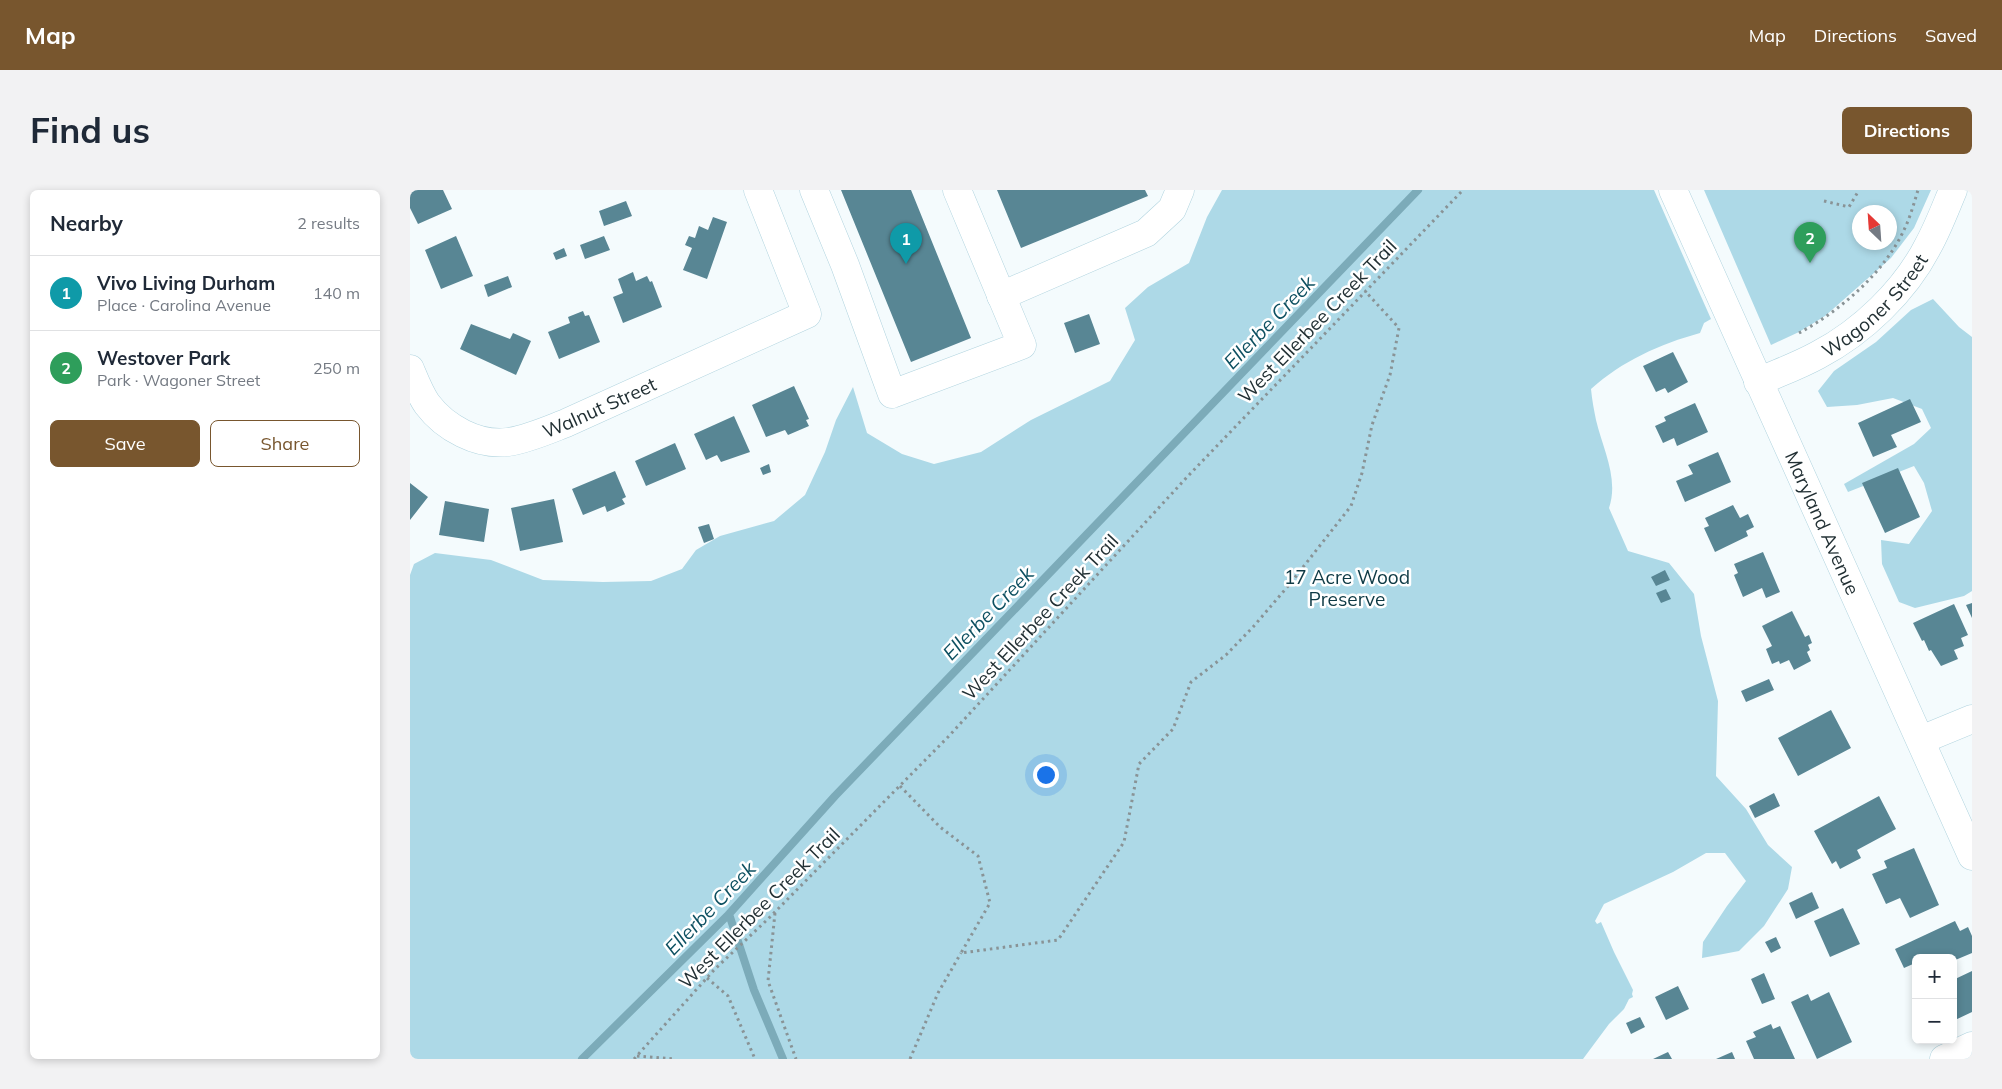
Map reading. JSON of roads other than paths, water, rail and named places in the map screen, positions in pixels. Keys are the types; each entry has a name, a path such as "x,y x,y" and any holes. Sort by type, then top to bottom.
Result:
{"street":[{"name":"Walnut Street","path":"410,370 427,404 446,422 467,436 486,442 507,442 532,436 566,423 807,314 758,190"},
{"path":"814,190 845,266 892,394 1022,346 957,190"},
{"path":"1001,296 1146,232 1172,209 1180,190"},
{"name":"Maryland Avenue","path":"1673,190 1972,856"},
{"name":"Wagoner Street","path":"1758,382 1817,356 1851,335 1879,309 1906,281 1928,247 1953,190"},
{"path":"1921,740 1972,719"},
{"path":"1944,1059 1972,1046"}],"waterway":[{"name":"Ellerbe Creek","path":"582,1059 729,914 835,796 1418,190"},
{"path":"729,914 754,990 783,1059"}],"place":[{"name":"Westover Park","path":"1810,263"},
{"name":"Vivo Living Durham","path":"906,264"}],"park label":[{"name":"17 Acre Wood Preserve","path":"1347,588"}]}
